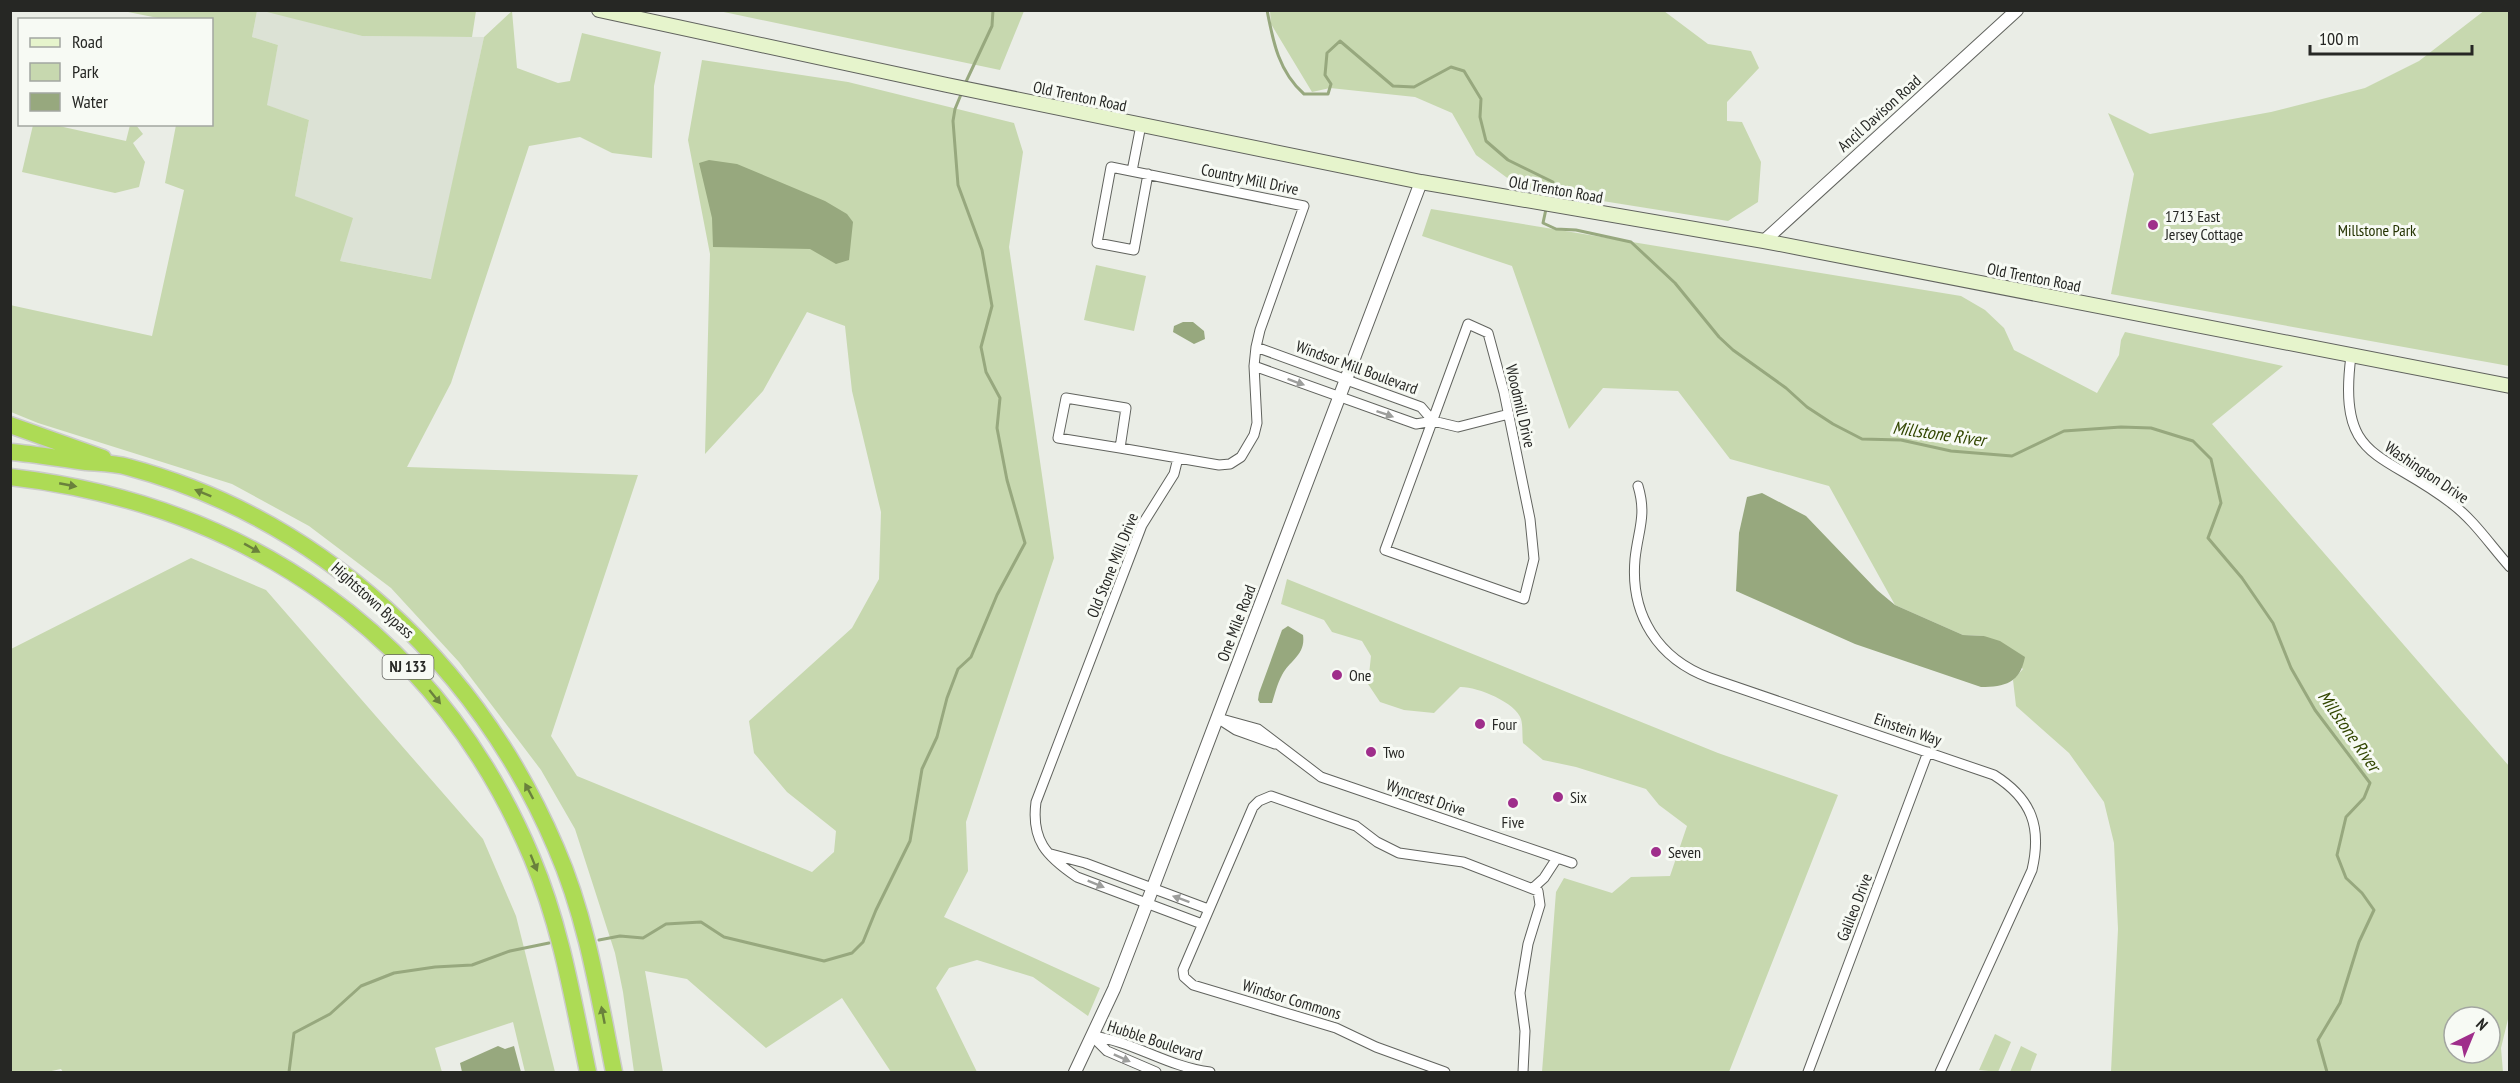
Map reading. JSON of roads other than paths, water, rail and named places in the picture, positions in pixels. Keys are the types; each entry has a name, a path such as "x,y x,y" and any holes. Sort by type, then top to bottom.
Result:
{"highway":[{"path":"10,425 126,466"},
{"name":"Hightstown Bypass","path":"10,452 126,466 218,499 314,550 351,577 402,624 455,681 483,716 519,772 557,849 586,938 614,1072"},
{"name":"Hightstown Bypass","path":"10,477 53,482 103,492 134,500 205,525 300,576 360,621 399,657 456,723 480,758 519,828 545,891 555,923 588,1072"}],"main road":[{"name":"Old Trenton Road","path":"599,10 985,93 1421,182 1764,241 2510,386"}],"street":[{"name":"Ancil Davison Road","path":"1764,241 2017,10"},
{"path":"1132,171 1141,125"},
{"name":"Country Mill Drive","path":"1149,174 1134,250 1097,243 1111,167 1149,174 1304,206 1256,347"},
{"name":"One Mile Road","path":"1075,1072 1153,888 1421,182"},
{"name":"Woodmill Drive","path":"1468,324 1488,333 1509,414 1530,519 1534,559 1524,599 1385,550 1468,324"},
{"path":"1120,448 1126,408 1066,398 1058,438 1210,464 1230,464 1247,450 1257,423 1254,366 1256,347"},
{"name":"Windsor Mill Boulevard","path":"1254,366 1416,424 1432,421 1421,407 1256,347"},
{"name":"Washington Drive","path":"2351,356 2347,402 2351,422 2363,443 2379,458 2450,501 2462,511 2510,567"},
{"path":"1432,421 1458,427 1509,414"},
{"name":"Old Stone Mill Drive","path":"1147,903 1077,877 1059,865 1039,840 1034,827 1036,802 1142,525 1174,474 1178,458"},
{"name":"Einstein Way","path":"1638,486 1643,507 1643,521 1635,560 1637,596 1649,632 1662,647 1684,665 1704,676 1994,775 2011,786 2031,813 2036,831 2036,852 2032,870 1940,1072"},
{"name":"Wyncrest Drive","path":"1218,718 1236,730 1277,745 1321,777 1572,863"},
{"name":"Galileo Drive","path":"1808,1072 1928,752"},
{"name":"Windsor Commons","path":"1445,1072 1376,1047 1336,1028 1193,985 1184,977 1184,970 1208,909 1253,807 1259,801 1271,796 1356,826 1377,842 1398,853 1463,862 1533,888"},
{"path":"1051,854 1085,863 1208,909"},
{"path":"1523,1072 1525,1031 1520,993 1528,944 1540,905 1538,891 1533,888 1544,878 1557,858"},
{"path":"1147,903 1202,924"},
{"name":"Hubble Boulevard","path":"1092,1036 1107,1051 1156,1072"},
{"name":"Hubble Boulevard","path":"1092,1036 1114,1039 1172,1064 1209,1072"}],"water":[{"path":"709,160 737,164 825,201 847,214 853,222 849,260 836,264 810,249 713,247 712,218 699,163"},
{"path":"1183,322 1193,322 1204,331 1205,339 1194,344 1173,332 1174,326"},
{"path":"1762,493 1806,516 1877,590 1895,605 1963,635 1984,636 2000,641 2025,657 2019,673 2010,682 1981,687 1855,644 1736,591 1739,533 1747,497"},
{"path":"1288,626 1303,635 1302,648 1282,675 1272,703 1260,703 1259,693 1282,630"},
{"path":"498,1046 505,1049 514,1046 521,1072 462,1072 460,1063"}],"waterway":[{"path":"964,86 992,26 993,10"},
{"name":"Millstone River","path":"1267,10 1278,56 1295,85 1304,94 1328,94 1331,84 1325,75 1327,53 1340,41 1393,86 1414,87 1451,67 1464,71 1481,99 1480,117 1486,141 1508,160 1553,182 1548,199"},
{"path":"599,940 620,936 643,938 666,924 701,922 724,937 824,961 852,953 863,942 910,841 922,769 937,737 947,698 958,669 971,657 997,595 1025,543 1007,480 997,428 1000,398 986,372 981,347 992,306 982,250 958,185 953,121 962,92"},
{"name":"Millstone River","path":"1546,209 1543,223 1556,229 1576,230 1631,242 1675,283 1719,337 1733,350 1786,388 1807,407 1862,439 1901,440 1951,451 2012,456 2064,431 2121,427 2151,428 2193,441 2211,459 2221,503 2208,538 2242,578 2273,623 2291,668 2315,710 2370,783 2364,798 2346,817 2337,855 2346,878 2362,893 2374,910 2359,942 2340,1003 2318,1040 2327,1072"},
{"path":"289,1072 294,1033 330,1014 361,986 394,973 472,965 510,951 549,943"}],"place":[{"name":"1713 East Jersey Cottage","path":"2153,225"},
{"name":"One","path":"1337,675"},
{"name":"Four","path":"1480,724"},
{"name":"Two","path":"1371,752"},
{"name":"Six","path":"1558,797"},
{"name":"Five","path":"1513,803"},
{"name":"Seven","path":"1656,852"}],"park label":[{"name":"Millstone Park","path":"2377,230"}]}
